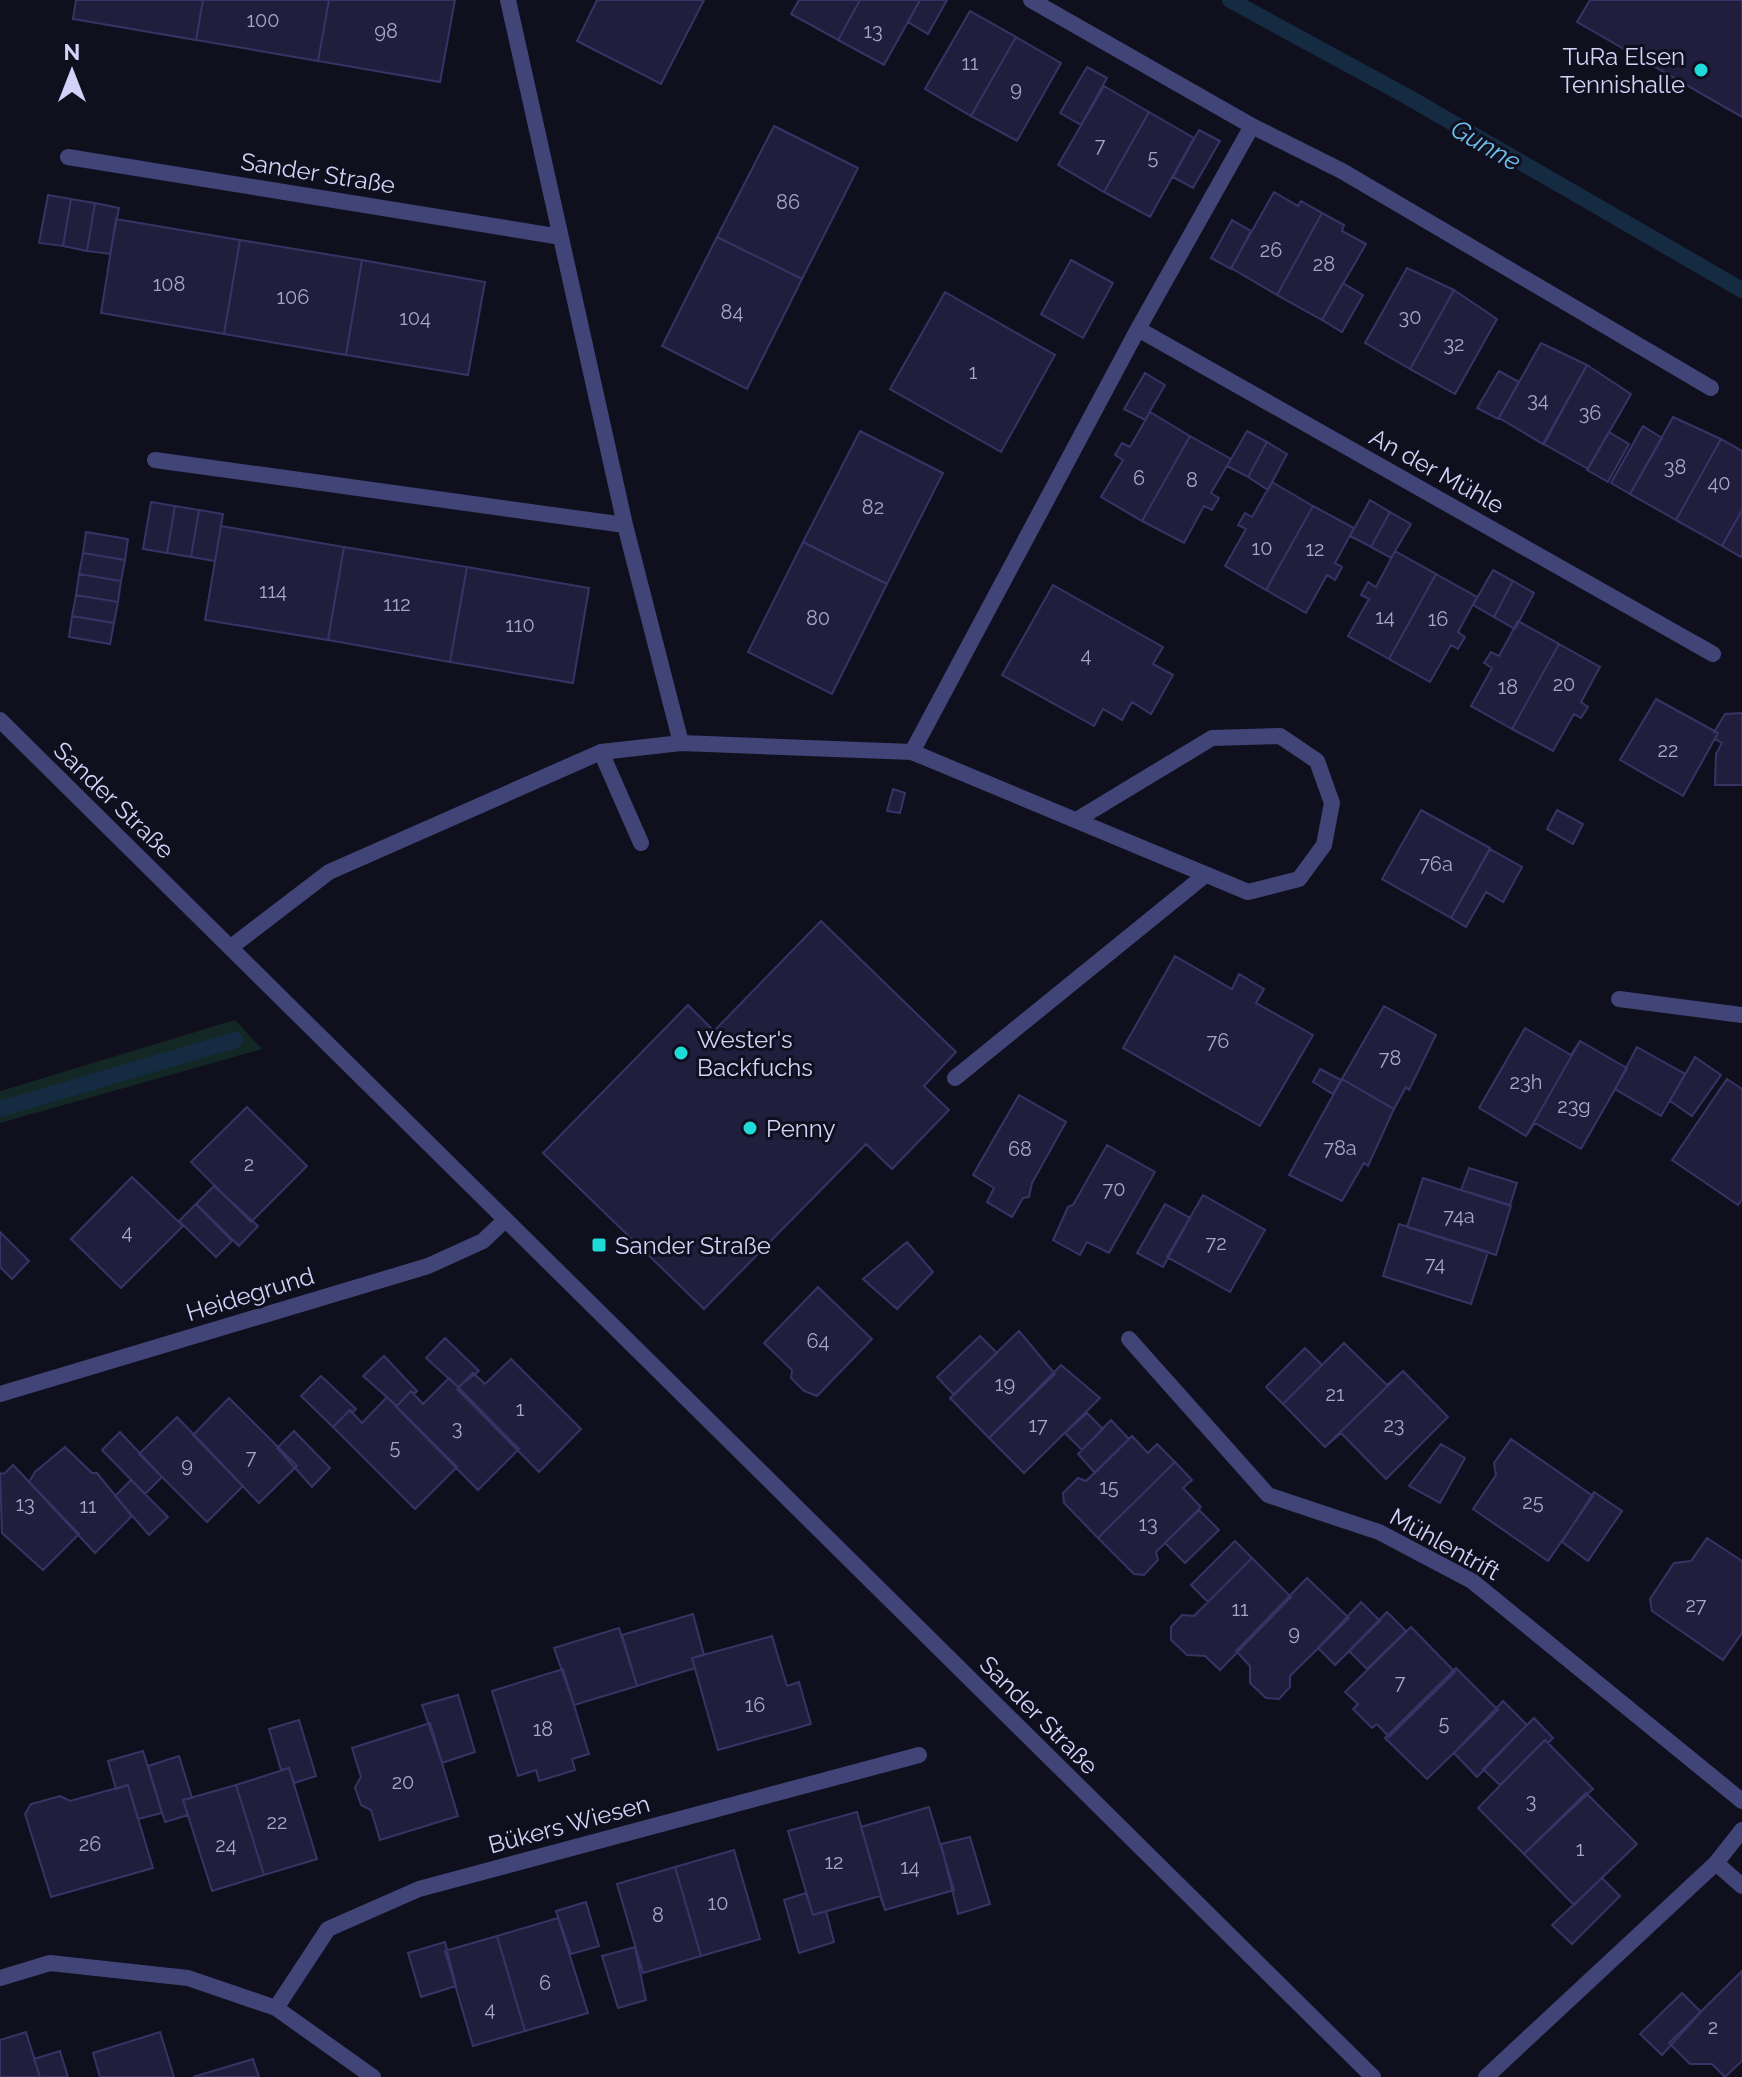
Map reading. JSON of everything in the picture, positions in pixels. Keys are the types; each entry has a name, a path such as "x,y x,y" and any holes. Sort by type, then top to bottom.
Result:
{"street":[{"path":"508,0 625,525 681,743"},
{"path":"1031,0 1252,126 1342,171 1711,388"},
{"path":"912,752 1138,329 1252,126"},
{"name":"Sander Straße","path":"68,157 561,237"},
{"name":"An der Mühle","path":"1138,329 1713,654"},
{"path":"155,460 625,525"},
{"name":"Sander Straße","path":"0,720 1373,2077"},
{"path":"231,947 329,872 601,752 681,743 912,752 1248,892 1299,879 1324,845 1332,803 1317,761 1280,736 1212,738 1078,819"},
{"path":"601,752 641,843"},
{"path":"955,1078 1204,876"},
{"path":"1619,999 1742,1015"},
{"name":"Heidegrund","path":"0,1394 428,1266 483,1241 504,1221"},
{"name":"Mühlentrift","path":"1129,1339 1268,1495 1379,1532 1472,1581 1742,1801"},
{"name":"Bükers Wiesen","path":"276,2008 328,1929 419,1889 919,1755"},
{"path":"1486,2077 1716,1863 1742,1830"},
{"path":"1716,1863 1742,1886"},
{"path":"0,1978 50,1963 188,1978 276,2008 373,2077"}],"green space":[{"path":"235,1020 262,1049 0,1123 0,1091"}],"building":[{"path":"76,0 203,0 196,40 73,19"},
{"path":"203,0 329,0 318,61 196,40"},
{"path":"329,0 455,0 440,82 318,61"},
{"path":"597,0 704,0 661,84 577,41"},
{"path":"799,0 860,0 838,40 791,14"},
{"path":"860,0 920,0 884,65 838,40"},
{"path":"920,0 947,0 928,34 908,22"},
{"name":"TuRa Elsen Tennishalle","path":"1590,0 1742,0 1742,117 1577,22"},
{"path":"970,11 1016,37 971,116 925,89"},
{"path":"1016,37 1061,63 1017,141 971,116"},
{"path":"1087,67 1107,78 1081,125 1060,113"},
{"path":"1104,86 1149,112 1104,192 1058,165"},
{"path":"1149,112 1194,138 1150,217 1104,192"},
{"path":"774,126 858,168 802,279 717,237"},
{"path":"1199,130 1220,141 1193,188 1173,177"},
{"path":"1274,192 1298,206 1301,201 1322,213 1277,295 1231,268"},
{"path":"48,195 71,199 63,246 39,243"},
{"path":"71,199 95,203 87,251 63,246"},
{"path":"95,203 119,208 110,254 87,251"},
{"path":"1322,213 1344,225 1342,231 1366,244 1322,320 1277,295"},
{"path":"116,219 240,240 224,334 101,313"},
{"path":"1232,220 1251,231 1231,269 1211,258"},
{"path":"717,237 802,279 747,389 662,346"},
{"path":"240,240 362,260 346,355 224,334"},
{"path":"362,260 485,282 468,375 346,355"},
{"path":"1071,260 1113,283 1083,338 1041,314"},
{"path":"1407,268 1454,290 1410,369 1365,343"},
{"path":"1343,283 1363,295 1342,332 1322,320"},
{"path":"1454,290 1497,319 1455,394 1410,369"},
{"path":"945,292 1055,355 1001,452 890,389"},
{"path":"1541,343 1587,365 1543,444 1499,418"},
{"path":"1587,365 1631,394 1588,469 1544,444"},
{"path":"1499,371 1519,382 1498,419 1477,408"},
{"path":"1145,373 1165,385 1145,420 1124,409"},
{"path":"1150,412 1190,436 1142,521 1101,497 1123,460 1115,455 1122,443 1130,447"},
{"path":"1673,417 1721,439 1676,520 1630,494"},
{"path":"1643,426 1662,438 1630,494 1611,483"},
{"path":"860,431 943,473 887,584 803,542"},
{"path":"1247,431 1267,442 1248,477 1227,466"},
{"path":"1609,432 1629,444 1608,482 1587,470"},
{"path":"1190,436 1231,459 1211,493 1219,498 1212,510 1204,506 1184,543 1142,521"},
{"path":"1721,439 1742,451 1742,510 1722,546 1676,520"},
{"path":"1267,442 1287,454 1268,490 1248,477"},
{"path":"1272,482 1313,506 1266,590 1225,566 1246,529 1238,525 1245,513 1252,517"},
{"path":"1370,500 1390,512 1371,547 1350,536"},
{"path":"151,502 175,506 167,553 143,549"},
{"path":"175,506 199,510 191,557 167,553"},
{"path":"1313,506 1354,528 1335,563 1342,567 1335,580 1327,575 1306,613 1266,590"},
{"path":"199,510 223,514 215,561 191,557"},
{"path":"1742,510 1742,555 1741,557 1722,546"},
{"path":"1390,512 1411,524 1391,558 1371,547"},
{"path":"221,526 344,547 328,640 205,620"},
{"path":"86,532 128,539 125,560 83,553"},
{"path":"803,542 887,584 832,694 748,652"},
{"path":"344,547 467,567 450,662 328,640"},
{"path":"1395,551 1436,574 1389,659 1348,636 1369,599 1361,595 1368,582 1376,587"},
{"path":"83,553 125,560 121,581 79,574"},
{"path":"467,567 589,588 573,683 450,662"},
{"path":"1493,570 1513,581 1494,617 1473,605"},
{"path":"79,574 121,581 118,602 76,595"},
{"path":"1436,574 1477,597 1458,632 1465,637 1458,649 1451,645 1430,682 1389,659"},
{"path":"1513,581 1534,593 1515,629 1494,617"},
{"path":"1053,585 1163,647 1153,664 1173,675 1151,714 1132,702 1122,720 1103,709 1094,726 1002,675"},
{"path":"76,595 118,602 114,623 72,616"},
{"path":"72,616 114,623 110,644 69,637"},
{"path":"1518,621 1559,644 1512,729 1471,706 1492,668 1484,663 1491,652 1499,656"},
{"path":"1559,644 1600,667 1581,702 1588,707 1581,718 1574,714 1553,751 1512,729"},
{"path":"1656,699 1718,733 1683,796 1620,760"},
{"path":"1742,713 1742,785 1715,785 1716,754 1722,743 1715,739 1718,733 1714,732 1725,714"},
{"path":"893,789 905,793 900,813 887,811"},
{"path":"1421,810 1490,848 1451,918 1382,879"},
{"path":"1557,810 1583,824 1573,844 1547,829"},
{"path":"1490,849 1522,867 1503,902 1486,892 1466,927 1451,918"},
{"name":"Penny","path":"821,921 956,1052 924,1086 949,1110 892,1169 866,1144 704,1309 543,1153 688,1005 714,1031"},
{"path":"1175,956 1232,989 1239,974 1264,989 1256,1003 1313,1035 1260,1126 1123,1048"},
{"path":"1384,1006 1436,1035 1409,1090 1406,1087 1394,1109 1342,1079"},
{"path":"1525,1028 1571,1055 1580,1041 1526,1136 1479,1108"},
{"path":"1580,1041 1627,1068 1581,1149 1535,1123 1526,1136"},
{"path":"1637,1047 1685,1074 1661,1116 1615,1089"},
{"path":"1695,1057 1721,1075 1692,1116 1670,1101"},
{"path":"1320,1069 1341,1080 1333,1094 1313,1082"},
{"path":"1342,1079 1394,1109 1368,1166 1364,1163 1342,1201 1289,1175"},
{"path":"1727,1079 1742,1089 1742,1200 1738,1205 1672,1160"},
{"path":"1019,1095 1066,1122 1032,1183 1029,1197 1023,1198 1012,1217 987,1202 994,1188 973,1175"},
{"path":"247,1107 307,1166 251,1222 191,1162"},
{"path":"1107,1145 1155,1172 1109,1253 1087,1242 1080,1255 1053,1240 1068,1207 1073,1205"},
{"path":"1469,1168 1517,1183 1510,1205 1461,1190"},
{"path":"132,1177 183,1226 121,1288 71,1239"},
{"path":"1423,1178 1511,1206 1496,1255 1407,1227"},
{"path":"214,1186 258,1226 239,1246 196,1204"},
{"path":"1203,1195 1265,1230 1230,1292 1167,1257"},
{"path":"196,1204 232,1241 216,1257 179,1221"},
{"path":"1165,1204 1190,1218 1163,1267 1137,1253"},
{"path":"1399,1224 1488,1252 1471,1304 1383,1276"},
{"path":"0,1232 29,1261 12,1279 0,1267"},
{"path":"907,1242 933,1272 897,1309 863,1279"},
{"path":"818,1287 872,1339 817,1396 804,1391 791,1378 792,1370 764,1343"},
{"path":"1019,1331 1055,1374 989,1438 950,1398"},
{"path":"980,1336 997,1353 954,1395 937,1377"},
{"path":"445,1338 479,1371 458,1387 426,1358"},
{"path":"1344,1343 1387,1385 1403,1371 1325,1447 1283,1404"},
{"path":"1305,1348 1322,1365 1283,1404 1266,1387"},
{"path":"384,1356 417,1391 414,1394 411,1391 397,1406 363,1376"},
{"path":"511,1359 581,1429 539,1472 457,1389 473,1373 485,1384"},
{"path":"1061,1365 1100,1398 1024,1473 989,1438"},
{"path":"1403,1371 1448,1417 1386,1479 1341,1433 1325,1447"},
{"path":"321,1376 356,1409 352,1413 350,1410 333,1427 301,1396"},
{"path":"449,1378 519,1449 478,1490 396,1407 411,1391 423,1404"},
{"path":"387,1397 457,1467 415,1509 333,1427 350,1410 362,1423"},
{"path":"229,1398 297,1466 259,1503 193,1435"},
{"path":"1087,1413 1103,1429 1082,1450 1065,1433"},
{"path":"177,1417 243,1486 207,1522 139,1454"},
{"path":"1111,1420 1129,1439 1095,1473 1078,1454"},
{"path":"294,1431 330,1468 312,1487 277,1448"},
{"path":"120,1432 162,1477 145,1494 102,1450"},
{"path":"1132,1436 1148,1453 1157,1444 1175,1462 1098,1538 1064,1503 1063,1493 1078,1478 1086,1481"},
{"path":"1511,1439 1593,1496 1548,1561 1473,1509 1496,1475 1494,1463"},
{"path":"1441,1444 1465,1458 1440,1503 1409,1486"},
{"path":"65,1447 92,1473 97,1473 132,1516 95,1553 29,1482 35,1472"},
{"path":"1175,1462 1192,1480 1183,1488 1201,1507 1156,1552 1158,1560 1144,1575 1134,1574 1098,1538"},
{"path":"13,1465 79,1534 43,1570 2,1533 0,1473 4,1474"},
{"path":"131,1480 168,1517 149,1535 115,1496"},
{"path":"1594,1492 1622,1511 1588,1561 1562,1542"},
{"path":"1199,1510 1219,1530 1185,1563 1165,1543"},
{"path":"1707,1538 1742,1561 1742,1633 1723,1660 1652,1611 1650,1599 1674,1563 1691,1561"},
{"path":"1235,1541 1252,1558 1208,1602 1191,1585"},
{"path":"1252,1558 1291,1597 1220,1670 1205,1656 1187,1655 1171,1640 1171,1627 1182,1615 1194,1616"},
{"path":"1307,1578 1349,1618 1290,1676 1290,1687 1279,1699 1266,1698 1250,1683 1250,1666 1236,1651"},
{"path":"1361,1602 1380,1621 1335,1665 1318,1648"},
{"path":"1387,1612 1406,1631 1367,1669 1349,1651"},
{"path":"693,1614 704,1655 692,1658 695,1668 637,1686 622,1635"},
{"path":"1411,1627 1455,1672 1389,1737 1377,1724 1372,1728 1353,1709 1358,1704 1345,1692"},
{"path":"619,1628 637,1686 574,1705 554,1648"},
{"path":"772,1636 787,1686 799,1682 811,1724 718,1750 692,1658"},
{"path":"1456,1668 1498,1710 1427,1779 1385,1738"},
{"path":"563,1669 589,1754 572,1759 575,1770 539,1781 536,1770 518,1776 492,1691"},
{"path":"458,1695 475,1752 442,1763 422,1705"},
{"path":"1503,1701 1527,1725 1477,1777 1454,1753"},
{"path":"1534,1718 1553,1738 1548,1743 1545,1740 1500,1785 1483,1769"},
{"path":"299,1720 316,1776 294,1783 289,1768 281,1770 269,1729"},
{"path":"430,1723 458,1816 380,1840 371,1810 361,1805 355,1787 361,1777 352,1748"},
{"path":"1545,1740 1593,1789 1524,1854 1478,1808"},
{"path":"143,1751 162,1813 138,1819 128,1785 116,1789 108,1761"},
{"path":"179,1756 192,1798 183,1800 188,1815 165,1822 148,1766"},
{"path":"289,1768 317,1859 264,1875 236,1785"},
{"path":"128,1785 153,1868 51,1897 25,1814 31,1804 60,1796 70,1801"},
{"path":"236,1785 264,1875 212,1891 183,1800"},
{"path":"1586,1793 1637,1844 1574,1905 1524,1854"},
{"path":"929,1807 954,1890 885,1910 861,1827"},
{"path":"857,1812 885,1910 880,1896 813,1915 788,1831"},
{"path":"970,1837 990,1904 958,1914 941,1844"},
{"path":"734,1850 760,1939 701,1956 675,1867"},
{"path":"675,1867 701,1956 643,1973 617,1884"},
{"path":"1602,1878 1620,1896 1572,1944 1552,1925"},
{"path":"806,1893 813,1915 826,1911 834,1942 799,1953 784,1900"},
{"path":"586,1902 599,1946 571,1954 556,1911"},
{"path":"558,1918 588,2013 525,2031 497,1936"},
{"path":"497,1936 525,2031 473,2046 445,1951"},
{"path":"445,1942 456,1986 421,1997 408,1953"},
{"path":"635,1947 646,2000 618,2008 602,1956"},
{"path":"1742,1971 1742,2061 1725,2077 1712,2064 1690,2064 1669,2043"},
{"path":"1682,1993 1701,2012 1662,2055 1640,2034"},
{"path":"26,2032 40,2077 0,2077 0,2040"},
{"path":"160,2032 174,2077 100,2077 93,2053"},
{"path":"60,2051 68,2077 40,2077 34,2059"},
{"path":"253,2059 259,2077 193,2077"}],"waterway":[{"name":"Gunne","path":"1230,0 1408,97 1742,290"},
{"path":"0,1109 235,1040"}],"place":[{"name":"TuRa Elsen Tennishalle","path":"1701,70"},
{"name":"Wester's Backfuchs","path":"681,1053"},
{"name":"Penny","path":"750,1128"},
{"name":"Sander Straße","path":"599,1245"}]}
